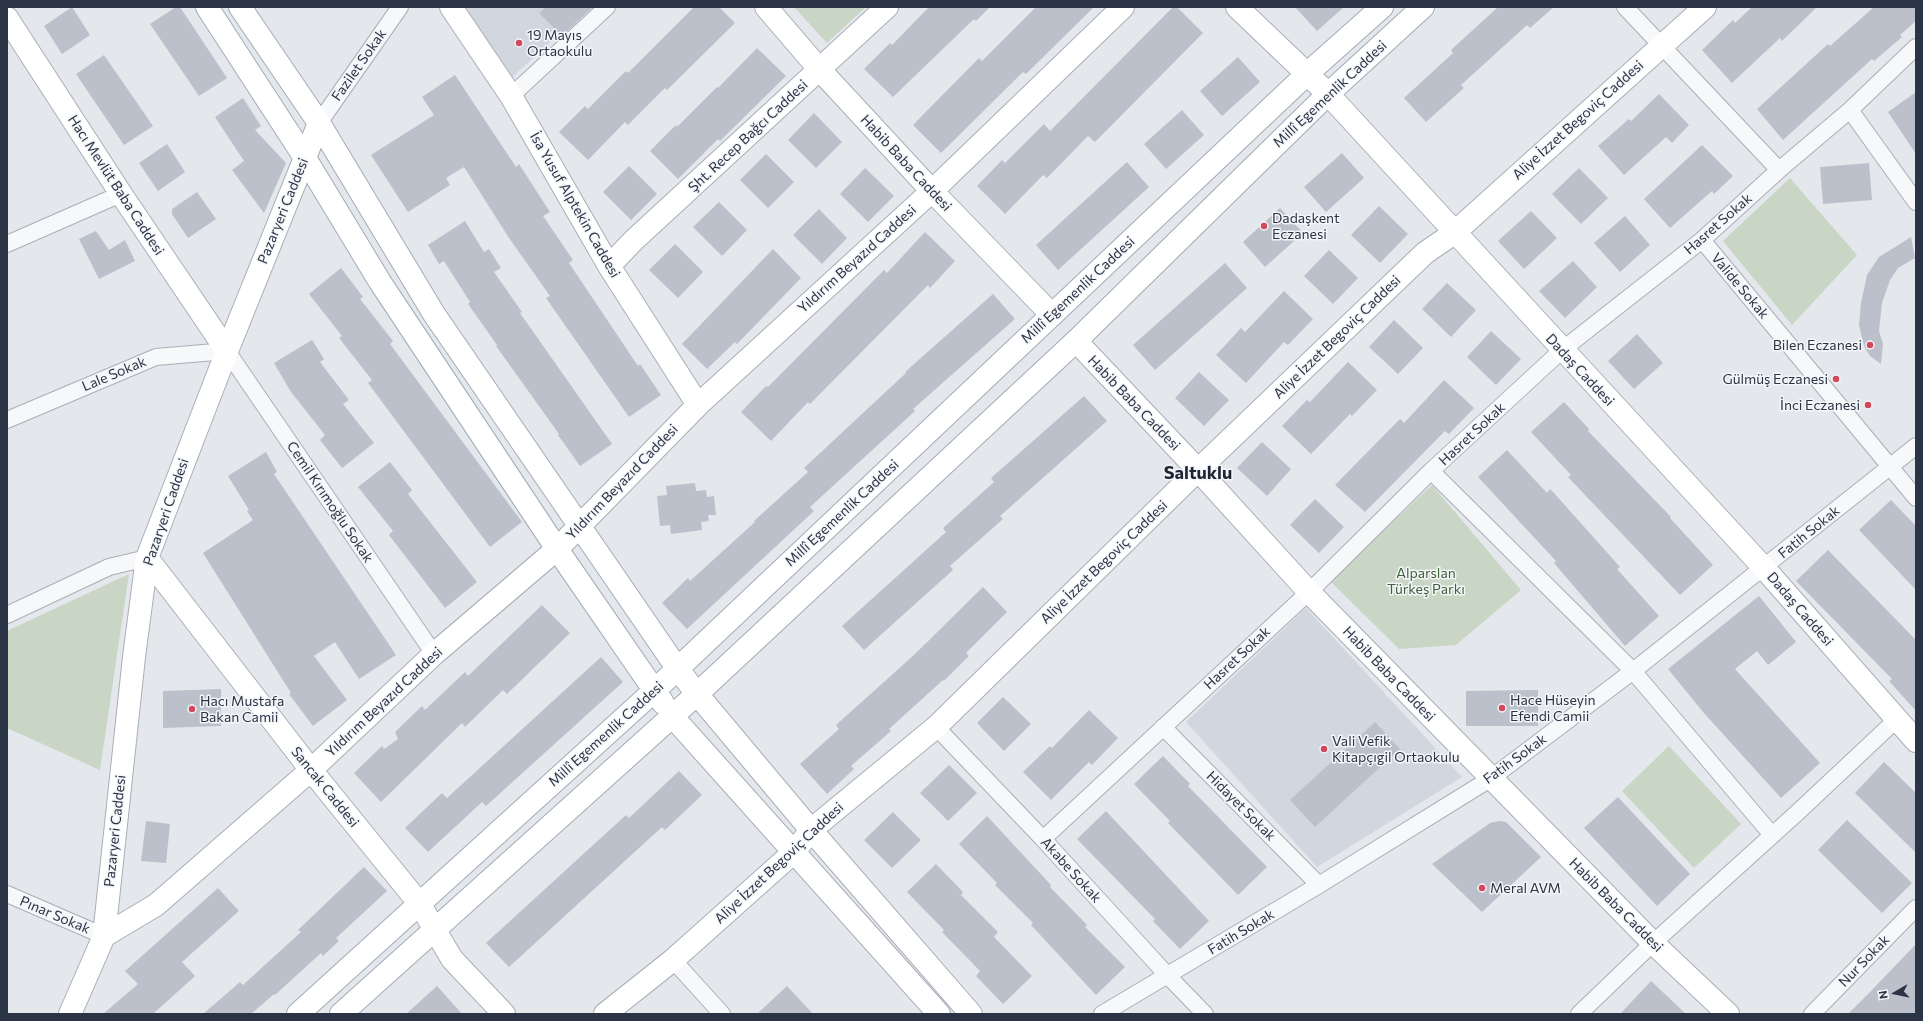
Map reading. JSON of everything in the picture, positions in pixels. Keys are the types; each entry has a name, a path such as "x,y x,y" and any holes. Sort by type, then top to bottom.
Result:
{"street":[{"path":"207,7 305,158 380,282 654,692 672,716 939,1014"},
{"path":"240,7 319,123 434,314 677,668 811,830 971,1014"},
{"name":"Fazilet Sokak","path":"319,123 400,7"},
{"name":"İsa Yusuf Alptekin Caddesi","path":"451,7 511,96 609,266 698,405"},
{"path":"511,96 607,7"},
{"name":"Habib Baba Caddesi","path":"766,7 820,70 932,191 1052,315"},
{"name":"Şht. Recep Bağcı Caddesi","path":"609,266 634,240 887,7"},
{"name":"Yıldırım Beyazıd Caddesi","path":"104,936 156,905 311,770 434,654 557,548 698,405 932,191 1123,7"},
{"name":"Dadaş Caddesi","path":"1237,7 1308,73 1328,94 1454,233 1764,568 1916,741"},
{"name":"Millî Egemenlik Caddesi","path":"298,1014 654,692 677,668 1308,73 1382,7"},
{"name":"Millî Egemenlik Caddesi","path":"342,1014 697,694 1076,342 1328,94 1423,7"},
{"path":"1625,7 1779,170"},
{"name":"Aliye İzzet Begoviç Caddesi","path":"605,1014 673,960 794,852 811,830 936,727 1198,470 1425,253 1454,233 1661,45 1705,7"},
{"name":"Hacı Mevlüt Baba Caddesi","path":"7,18 226,350"},
{"name":"Hasret Sokak","path":"1043,839 1309,592 1431,471 1562,350 1702,240 1779,170 1850,110 1916,47"},
{"path":"1850,110 1916,202"},
{"name":"Pazaryeri Caddesi","path":"70,1014 104,936 134,657 147,558 226,350 319,123"},
{"path":"7,244 122,194"},
{"name":"Valide Sokak","path":"1702,240 1916,498"},
{"name":"Habib Baba Caddesi","path":"1076,342 1198,470 1309,592 1490,779 1653,943 1728,1014"},
{"name":"Lale Sokak","path":"7,420 156,357 226,350"},
{"name":"Cemil Kırımoğlu Sokak","path":"226,350 434,654"},
{"name":"Fatih Sokak","path":"1102,1014 1319,885 1490,779 1633,671 1916,446"},
{"path":"1431,471 1633,671 1772,835"},
{"path":"7,615 109,567 147,558"},
{"name":"Sancak Caddesi","path":"147,558 311,770 419,903 452,959 504,1014"},
{"path":"1579,1014 1653,943 1772,835 1896,719"},
{"name":"Akabe Sokak","path":"936,727 1043,839 1168,976 1205,1014"},
{"name":"Hidayet Sokak","path":"1163,727 1319,885"},
{"name":"Pınar Sokak","path":"7,894 104,936"},
{"name":"Nur Sokak","path":"1812,1014 1916,908"},
{"path":"673,960 722,1014"}],"shaded area":[{"name":"19 Mayıs Ortaokulu","path":"461,7 590,7 511,78"},
{"name":"Vali Vefik Kitapçıgil Ortaokulu","path":"1306,608 1462,777 1317,867 1186,722"}],"green space":[{"path":"794,7 866,7 827,43"},
{"path":"1790,178 1857,255 1792,325 1723,241"},
{"name":"Alparslan Türkeş Parkı","path":"1432,485 1521,590 1456,645 1399,649 1330,581"},
{"path":"129,574 100,770 7,728 7,631"},
{"path":"1669,746 1741,824 1694,868 1622,791"}],"building":[{"path":"72,7 90,35 62,54 44,26"},
{"path":"176,7 180,7 227,78 199,96 150,24"},
{"path":"546,7 593,7 562,36 539,13"},
{"path":"694,7 719,7 735,23 667,90 665,88 628,125 625,122 588,160 559,132 585,106 588,109 626,71 628,73"},
{"path":"929,7 990,7 976,21 974,19 893,97 864,69 890,43 892,45"},
{"path":"1036,7 1094,7 1026,74 1023,72 941,153 913,125 979,58 982,61"},
{"path":"1173,7 1177,7 1203,33 1095,142 1088,136 1047,178 1043,175 1005,214 977,186 1002,160 1005,163 1044,124 1050,131"},
{"path":"1295,7 1344,7 1317,31"},
{"path":"1498,7 1554,7 1530,28 1527,25 1461,85 1464,88 1426,122 1404,98 1453,53 1451,50"},
{"path":"1752,7 1817,7 1782,41 1780,38 1732,83 1702,50 1733,20 1735,23"},
{"path":"1874,7 1916,7 1916,21 1900,35 1902,37 1874,61 1872,59 1783,140 1757,109 1828,44 1830,46"},
{"path":"757,48 786,76 720,141 718,139 678,179 650,151 676,125 677,127 717,87 718,88"},
{"path":"104,55 153,126 124,145 76,74"},
{"path":"1238,57 1260,82 1222,116 1200,91"},
{"path":"455,75 516,167 519,164 550,212 543,216 573,260 569,263 638,366 640,364 661,395 629,417 546,298 550,296 509,238 464,167 446,178 450,185 408,212 371,155 434,115 422,97"},
{"path":"1916,92 1916,154 1888,112"},
{"path":"1659,94 1689,125 1672,143 1666,137 1624,175 1598,146 1629,119 1631,121"},
{"path":"243,98 261,126 255,130 286,163 264,213 232,170 244,161 215,117"},
{"path":"1182,110 1204,135 1166,169 1144,144"},
{"path":"814,113 842,142 816,168 788,140"},
{"path":"167,144 185,172 158,191 139,163"},
{"path":"1702,145 1733,176 1714,194 1712,191 1670,228 1644,199"},
{"path":"1342,153 1364,178 1326,212 1304,187"},
{"path":"766,154 794,182 768,208 740,180"},
{"path":"1127,162 1149,187 1058,270 1036,245"},
{"path":"1869,163 1872,200 1823,204 1820,167"},
{"path":"629,166 657,194 631,220 603,192"},
{"path":"865,168 894,196 868,222 840,194"},
{"path":"1579,168 1608,198 1581,224 1552,194"},
{"path":"197,192 216,219 188,238 172,214 172,209"},
{"path":"719,202 747,230 722,256 693,227"},
{"path":"1379,206 1408,234 1380,263 1351,235"},
{"path":"1280,208 1303,233 1265,267 1243,242"},
{"path":"819,209 847,238 822,264 793,235"},
{"path":"1531,211 1557,238 1524,269 1498,241"},
{"path":"1625,216 1650,245 1620,272 1594,243"},
{"path":"465,221 484,252 489,249 501,268 494,272 522,312 520,313 612,444 580,466 468,304 470,302 444,261 439,264 428,245"},
{"path":"96,231 109,250 125,240 135,261 99,279 79,239"},
{"path":"925,232 955,261 930,288 928,285 810,404 808,402 771,441 741,412 766,386 768,387 884,270 887,273"},
{"path":"1911,237 1915,258 1898,268 1890,280 1882,303 1879,331 1883,344 1881,364 1870,356 1864,346 1859,325 1861,303 1867,275 1879,257"},
{"path":"675,244 703,272 678,298 649,270"},
{"path":"773,249 801,278 737,344 735,342 707,369 682,344"},
{"path":"1329,250 1358,278 1333,304 1304,276"},
{"path":"1573,261 1597,287 1565,318 1539,291"},
{"path":"1225,263 1247,288 1155,370 1133,345"},
{"path":"341,268 363,297 360,299 393,341 390,344 522,522 490,547 368,383 372,380 339,338 342,336 309,294"},
{"path":"1447,283 1476,310 1451,337 1422,309"},
{"path":"1284,291 1313,319 1288,345 1284,342 1246,383 1216,355 1241,328 1245,332"},
{"path":"993,294 1015,319 913,409 915,411 810,507 814,511 687,629 662,603 688,578 690,581 755,522 754,521 808,472 804,468 906,373 905,372"},
{"path":"1394,320 1423,348 1398,374 1369,347"},
{"path":"1491,331 1521,359 1496,385 1467,357"},
{"path":"1637,334 1663,363 1634,389 1608,361"},
{"path":"312,340 324,359 320,362 349,400 343,404 374,443 342,468 320,440 325,435 291,392 274,363"},
{"path":"1348,362 1377,390 1352,416 1350,414 1311,454 1282,426 1307,400 1310,402"},
{"path":"1199,372 1229,400 1204,426 1175,398"},
{"path":"1444,380 1474,408 1449,434 1445,431 1365,512 1335,485 1400,419 1404,423"},
{"path":"1084,396 1107,421 1000,516 1003,519 950,566 953,570 864,650 842,626 946,532 943,528 994,482 991,478"},
{"path":"1564,402 1589,429 1588,431 1671,517 1670,518 1713,565 1680,595 1568,477 1571,475 1531,432"},
{"path":"1262,442 1291,469 1267,496 1237,468"},
{"path":"1507,450 1547,493 1550,489 1553,492 1620,567 1617,569 1659,616 1625,646 1554,563 1556,561 1478,477"},
{"path":"266,452 277,472 274,474 396,655 359,679 335,642 314,656 347,700 313,726 289,694 291,693 203,553 253,520 247,511 249,510 228,476"},
{"path":"390,462 412,490 408,494 477,582 445,608 389,535 393,531 358,487"},
{"path":"695,483 696,491 706,490 707,497 714,496 716,515 708,515 709,521 701,522 702,530 671,534 670,525 660,526 657,496 667,495 666,486"},
{"path":"1315,499 1344,527 1319,553 1290,525"},
{"path":"1891,500 1916,526 1916,590 1859,530"},
{"path":"1828,550 1916,640 1916,711 1889,681 1892,679 1796,581"},
{"path":"983,587 1007,612 966,653 969,656 944,681 943,680 889,729 891,731 851,766 854,769 827,794 800,764 839,729 836,725 914,655"},
{"path":"1759,596 1796,642 1768,665 1757,651 1735,669 1820,763 1781,798 1703,712 1668,669"},
{"path":"542,605 570,633 507,694 503,690 465,727 462,723 381,802 354,773 382,746 384,749 398,739 395,732 422,706 425,710 465,672 468,676"},
{"path":"601,657 623,682 486,806 482,802 428,852 405,828 442,793 447,798"},
{"name":"Hacı Mustafa Bakan Camii","path":"221,689 221,726 163,728 163,691"},
{"name":"Hace Hüseyin Efendi Camii","path":"1538,690 1538,726 1466,726 1466,691"},
{"path":"1003,697 1031,724 1004,751 977,723"},
{"path":"1089,710 1118,738 1092,765 1089,762 1051,800 1023,772 1050,746 1052,748"},
{"path":"1375,722 1400,749 1315,827 1290,800"},
{"path":"1163,756 1190,784 1188,786 1267,867 1238,895 1168,823 1170,821 1134,784"},
{"path":"1884,762 1916,793 1916,853 1855,793"},
{"path":"949,765 977,793 948,821 920,793"},
{"path":"679,771 702,795 665,830 662,827 509,967 486,943 626,815 629,818"},
{"path":"1618,797 1690,874 1657,906 1584,828"},
{"path":"1106,811 1209,921 1180,949 1153,921 1155,919 1077,839"},
{"path":"893,812 921,840 892,868 864,840"},
{"path":"987,816 1051,885 1050,887 1087,925 1085,927 1125,967 1096,995 1031,925 1033,923 995,885 997,883 959,844"},
{"path":"1847,820 1912,883 1882,913 1818,850"},
{"path":"146,821 170,824 166,863 141,861"},
{"name":"Meral AVM","path":"1499,821 1506,822 1541,857 1482,912 1432,864 1490,823"},
{"path":"936,864 963,892 961,895 998,932 994,937 1032,976 1003,1004 976,976 980,971 942,932 944,930 907,892"},
{"path":"364,867 387,891 336,938 339,941 323,956 321,953 275,995 274,994 251,1014 203,1014 240,982 243,985 301,932 298,930"},
{"path":"218,888 239,911 182,962 195,976 153,1014 103,1014 138,984 125,971"},
{"path":"1916,944 1916,1014 1848,1014 1871,991"},
{"path":"1651,981 1686,1014 1620,1014"},
{"path":"437,986 462,1014 406,1014"},
{"path":"787,986 813,1014 757,1014"}],"place":[{"name":"19 Mayıs Ortaokulu","path":"519,43"},
{"name":"Dadaşkent Eczanesi","path":"1264,226"},
{"name":"Bilen Eczanesi","path":"1870,345"},
{"name":"Gülmüş Eczanesi","path":"1836,379"},
{"name":"İnci Eczanesi","path":"1868,405"},
{"name":"Hace Hüseyin Efendi Camii","path":"1502,708"},
{"name":"Hacı Mustafa Bakan Camii","path":"192,709"},
{"name":"Vali Vefik Kitapçıgil Ortaokulu","path":"1324,749"},
{"name":"Meral AVM","path":"1482,888"}],"district":[{"name":"Saltuklu","path":"1198,473"}]}
